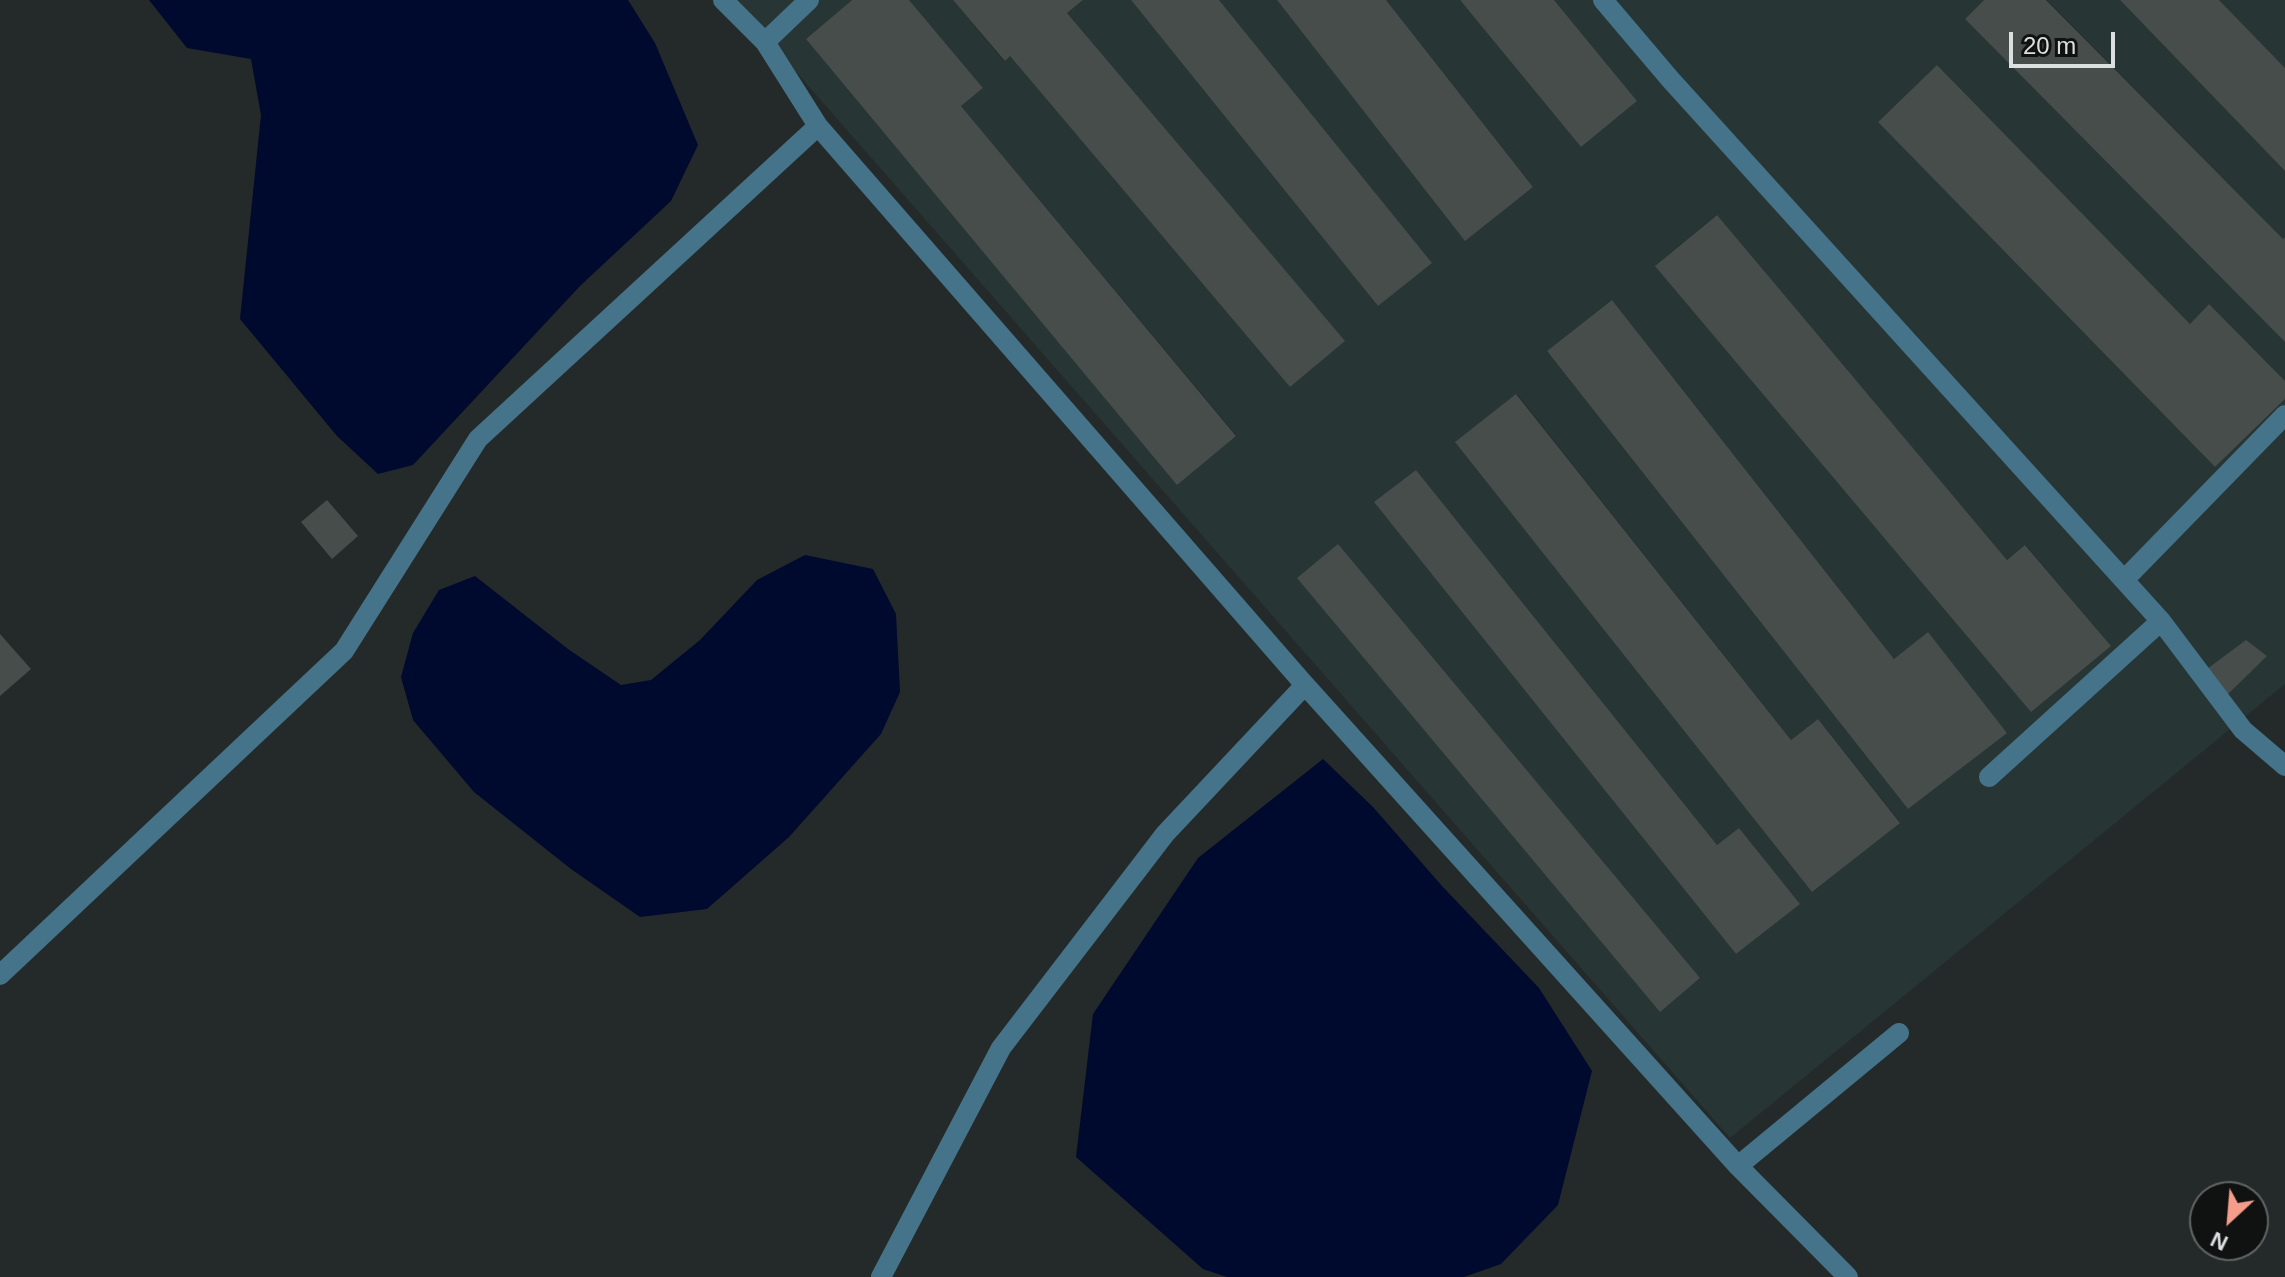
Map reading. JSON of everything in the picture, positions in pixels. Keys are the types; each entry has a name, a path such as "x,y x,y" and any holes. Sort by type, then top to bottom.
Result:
{"street":[{"path":"723,0 765,42 818,126 1305,685 1738,1166 1848,1277"},
{"path":"765,42 809,0"},
{"path":"1603,0 1670,79 2161,621 2243,730 2285,766"},
{"path":"0,975 344,651 478,439 818,126"},
{"path":"2124,580 2285,415"},
{"path":"1989,777 2161,621"},
{"path":"881,1277 1001,1048 1165,834 1305,685"},
{"path":"1738,1166 1899,1033"}],"shaded area":[{"path":"733,0 852,0 806,39 1177,484 1236,435 961,106 983,88 909,0 953,0 1004,61 1010,56 1290,387 1344,341 1067,13 1083,0 1131,0 1378,306 1431,263 1219,0 1277,0 1465,240 1533,187 1386,0 1460,0 1581,147 1637,101 1554,0 1984,0 1965,19 2285,342 2285,381 2209,304 2190,324 1937,65 1878,122 2215,467 2285,399 2285,684 1730,1138","holes":["1716,215 2007,560 2026,545 2110,645 2032,711 1656,265","1612,300 1894,659 1928,633 2006,732 1908,809 1547,351","1517,394 1791,740 1818,719 1900,822 1812,892 1456,442","1416,470 1717,845 1739,828 1799,904 1736,954 1375,503","1337,545 1700,978 1660,1011 1298,578"]},
{"path":"2047,0 2120,0 2285,171 2283,239"},
{"path":"2219,0 2285,0 2285,68"}],"water":[{"path":"149,0 628,0 655,43 698,145 671,201 580,286 413,465 378,474 337,436 240,319 261,115 251,59 187,48"},
{"path":"805,555 873,569 896,614 900,692 881,734 789,837 707,909 640,917 571,869 474,792 413,720 401,677 413,633 439,590 475,576 568,649 621,685 651,680 700,640 757,580"},
{"path":"1323,759 1373,807 1442,886 1539,988 1592,1071 1558,1205 1501,1264 1464,1277 1227,1277 1203,1269 1076,1157 1093,1014 1198,858"}],"building":[{"path":"852,0 909,0 983,88 961,106 1236,436 1177,485 806,39"},
{"path":"953,0 1083,0 1067,13 1345,341 1290,387 1010,56 1005,61"},
{"path":"1131,0 1219,0 1432,263 1378,306"},
{"path":"1277,0 1386,0 1533,187 1465,241"},
{"path":"1460,0 1554,0 1637,101 1581,147"},
{"path":"1984,0 2046,0 2283,239 2285,237 2285,342 1965,19"},
{"path":"2120,0 2219,0 2285,68 2285,171"},
{"path":"1937,65 2190,324 2209,304 2285,381 2285,399 2215,467 1878,122"},
{"path":"1717,215 2007,560 2025,545 2111,646 2031,712 1655,266"},
{"path":"1612,300 1894,659 1928,632 2007,733 1908,809 1547,351"},
{"path":"1516,394 1791,740 1818,719 1900,823 1812,892 1455,442"},
{"path":"1416,470 1717,845 1739,828 1800,904 1736,954 1374,502"},
{"path":"327,500 358,536 332,559 301,522"},
{"path":"1338,544 1700,978 1660,1012 1297,578"},
{"path":"0,634 31,669 0,696"},
{"path":"2246,640 2267,656 2224,698 2203,672"}]}
